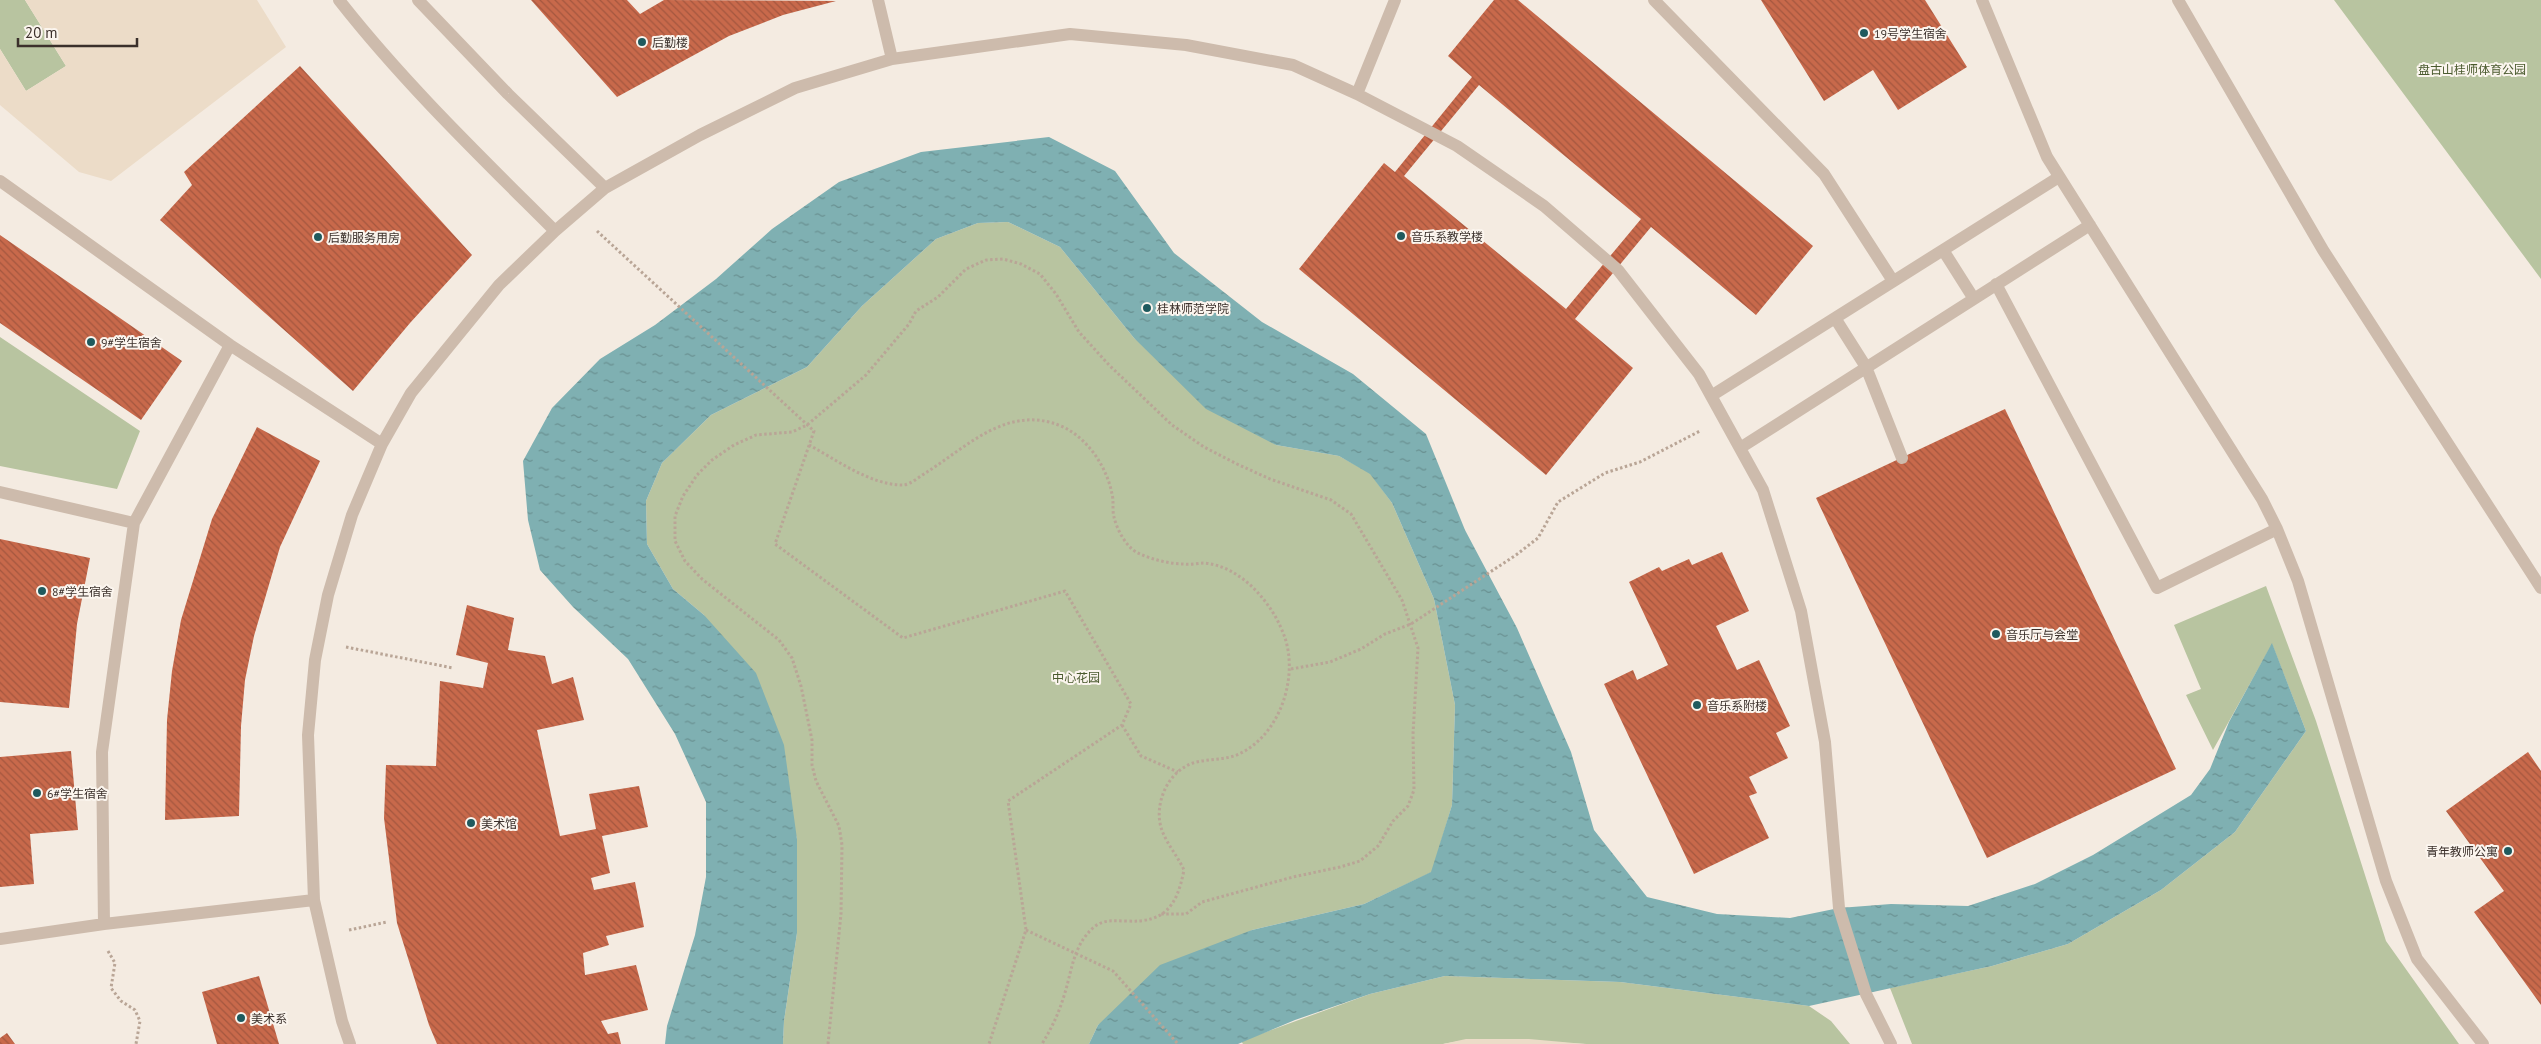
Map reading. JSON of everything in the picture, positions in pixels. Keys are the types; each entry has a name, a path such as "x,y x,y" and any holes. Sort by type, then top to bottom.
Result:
{"street":[{"path":"338,0 365,34 462,138 555,231"},
{"path":"418,0 508,94 605,188"},
{"path":"878,0 892,59"},
{"path":"1357,94 1396,0"},
{"path":"1654,0 1824,174 1893,281"},
{"path":"1982,0 2047,157 2257,490 2277,529 2298,581 2386,881 2417,959 2483,1044"},
{"path":"2178,0 2322,250 2541,588"},
{"path":"350,1044 342,1021 314,900 308,735 318,642 328,595 352,515 382,444 411,393 499,285 555,231 605,188 700,135 795,88 892,59 1070,34 1186,45 1293,66 1357,94 1457,146 1544,206 1618,270 1699,374 1763,490 1801,612 1825,742 1839,908 1866,994 1891,1044"},
{"path":"1711,396 2059,177"},
{"path":"0,181 230,345 382,444"},
{"path":"1740,448 2090,225"},
{"path":"1943,250 1974,299"},
{"path":"1996,284 2157,588 2277,529"},
{"path":"1835,318 1866,367 1902,458"},
{"path":"104,924 102,752 134,523 230,345"},
{"path":"0,492 134,523"},
{"path":"0,939 104,924 314,900"}],"path":[{"path":"577,212 814,431 775,544 903,638 1066,591 1131,704 1122,725 1008,801 1026,930 989,1044"},
{"path":"828,1044 840,929 842,845 838,826 816,781 812,765 812,740 801,686 792,658 779,640 702,579 685,561 675,541 675,516 683,496 697,475 712,460 734,445 756,435 792,432 807,425 866,375 899,337 916,310 938,297 966,269 986,260 1003,259 1022,264 1040,274 1056,294 1085,338 1115,372 1172,425 1204,447 1237,464 1270,479 1331,500 1352,514 1402,600 1418,648 1413,734 1414,790 1408,806 1393,821 1378,846 1360,861 1202,902 1186,914 1161,914"},
{"path":"809,445 880,483 906,485 993,428 1017,419 1060,426 1080,438 1095,455 1107,476 1113,496 1113,516 1121,537 1136,553 1159,561 1186,565 1204,563 1228,570 1250,586 1268,604 1280,624 1288,648 1291,669 1288,690 1269,729 1252,746 1233,756 1190,764 1172,777 1161,798 1160,818 1163,833 1184,870 1180,890 1174,905 1161,914 1145,921 1110,920 1096,926 1081,940 1074,953 1071,976 1064,999 1055,1022 1042,1044"},
{"path":"1291,669 1330,662 1361,649 1385,634 1411,624 1516,555 1538,538 1558,502 1575,490 1605,472 1640,462 1723,419"},
{"path":"318,642 453,668"},
{"path":"1122,725 1141,756 1178,772"},
{"path":"322,936 387,922"},
{"path":"104,924 107,950 116,963 111,988 121,1001 135,1010 140,1020 136,1044"},
{"path":"1026,930 1113,971 1178,1044"}],"green space":[{"path":"0,0 25,0 66,66 26,91 0,49"},
{"name":"盘古山桂师体育公园","path":"2334,0 2541,0 2541,279"},
{"name":"中心花园","path":"1008,222 1060,247 1134,338 1276,445 1339,456 1370,473 1392,503 1434,599 1455,705 1452,805 1432,872 1364,904 1252,930 1098,1025 1089,1044 783,1044 784,1021 797,933 797,838 704,615 673,589 647,544 646,501 662,463 711,415 807,367 862,306 936,239 978,223"},
{"path":"0,337 140,431 117,489 0,466"},
{"path":"2266,586 2316,721 2386,941 2459,1044 1912,1044 1890,988 1992,966 2068,944 2161,890 2235,832 2306,731 2272,644 2213,750 2186,695 2201,689 2174,625"},
{"path":"1445,976 1620,982 1809,1006 1831,1021 1850,1044 1587,1044 1497,1039 1479,1039 1443,1044 1243,1044 1241,1041 1370,994"}],"shaded area":[{"path":"25,0 257,0 286,47 111,181 79,172 0,105 0,49 26,91 66,66"},
{"path":"1466,1039 1529,1039 1585,1044 1443,1044"}],"water":[{"path":"1049,137 1115,171 1174,253 1262,322 1353,374 1426,434 1465,530 1517,628 1571,752 1594,830 1647,897 1717,914 1790,918 1839,908 1891,904 1968,906 2035,884 2093,855 2191,795 2210,769 2229,722 2272,643 2306,731 2235,832 2161,890 2068,944 1992,966 1809,1006 1620,982 1445,976 1370,994 1295,1020 1238,1044 1089,1044 1098,1025 1160,965 1252,930 1364,904 1431,872 1452,805 1455,705 1434,599 1392,503 1370,474 1339,456 1276,445 1206,409 1134,338 1060,247 1008,222 978,223 936,239 862,306 807,367 711,415 662,463 646,501 647,544 673,589 704,615 756,673 784,745 797,839 797,933 784,1021 783,1044 665,1044 667,1026 695,935 706,877 706,802 675,734 628,659 573,607 540,570 528,520 523,461 552,408 600,359 655,325 716,279 772,229 839,182 921,152"}],"building":[{"name":"后勤楼","path":"531,0 627,0 640,14 664,0 836,1 783,15 729,36 617,97"},
{"name":"音乐系教学楼","path":"1494,0 1518,0 1813,246 1756,315 1651,227 1575,319 1633,368 1546,475 1299,269 1384,163 1395,172 1472,77 1448,56","holes":["1479,85 1641,219 1566,309 1404,176"]},
{"name":"19号学生宿舍","path":"1761,0 1925,0 1967,67 1898,110 1873,70 1824,101"},
{"name":"后勤服务用房","path":"300,66 472,255 410,323 353,391 160,220 192,185 184,172"},
{"name":"9#学生宿舍","path":"0,235 182,361 141,420 0,323"},
{"name":"音乐厅与会堂","path":"2005,409 2176,769 1987,858 1816,498"},
{"path":"257,427 320,461 280,547 254,636 245,680 241,726 239,816 165,820 167,720 172,671 181,620 212,519"},
{"name":"8#学生宿舍","path":"0,539 90,558 77,624 69,708 0,702"},
{"name":"音乐系附楼","path":"1722,552 1749,611 1716,626 1737,670 1759,660 1790,726 1776,733 1788,758 1749,777 1757,793 1749,796 1769,838 1694,874 1604,684 1633,670 1637,680 1668,665 1629,582 1659,567 1662,571 1689,559 1692,565"},
{"name":"美术馆","path":"467,605 514,618 508,650 545,656 552,684 573,677 584,720 537,730 560,836 596,829 589,794 639,786 648,827 602,836 610,873 591,878 594,890 635,882 644,927 606,936 609,945 583,953 585,975 636,965 648,1010 601,1021 608,1034 618,1032 621,1044 437,1044 429,1025 397,923 384,818 386,765 436,766 440,681 483,688 488,663 456,655"},
{"name":"6#学生宿舍","path":"71,751 78,830 30,834 34,884 0,887 0,757"},
{"name":"青年教师公寓","path":"2528,752 2541,771 2541,1005 2474,912 2504,891 2446,811"},
{"name":"美术系","path":"259,976 279,1044 217,1044 202,992"},
{"path":"7,1033 15,1044 0,1044 0,1038"}],"place":[{"name":"19号学生宿舍","path":"1864,33"},
{"name":"后勤楼","path":"642,42"},
{"name":"音乐系教学楼","path":"1401,236"},
{"name":"后勤服务用房","path":"318,237"},
{"name":"桂林师范学院","path":"1147,308"},
{"name":"9#学生宿舍","path":"91,342"},
{"name":"8#学生宿舍","path":"42,591"},
{"name":"音乐厅与会堂","path":"1996,634"},
{"name":"音乐系附楼","path":"1697,705"},
{"name":"6#学生宿舍","path":"37,793"},
{"name":"美术馆","path":"471,823"},
{"name":"青年教师公寓","path":"2508,851"},
{"name":"美术系","path":"241,1018"}]}
